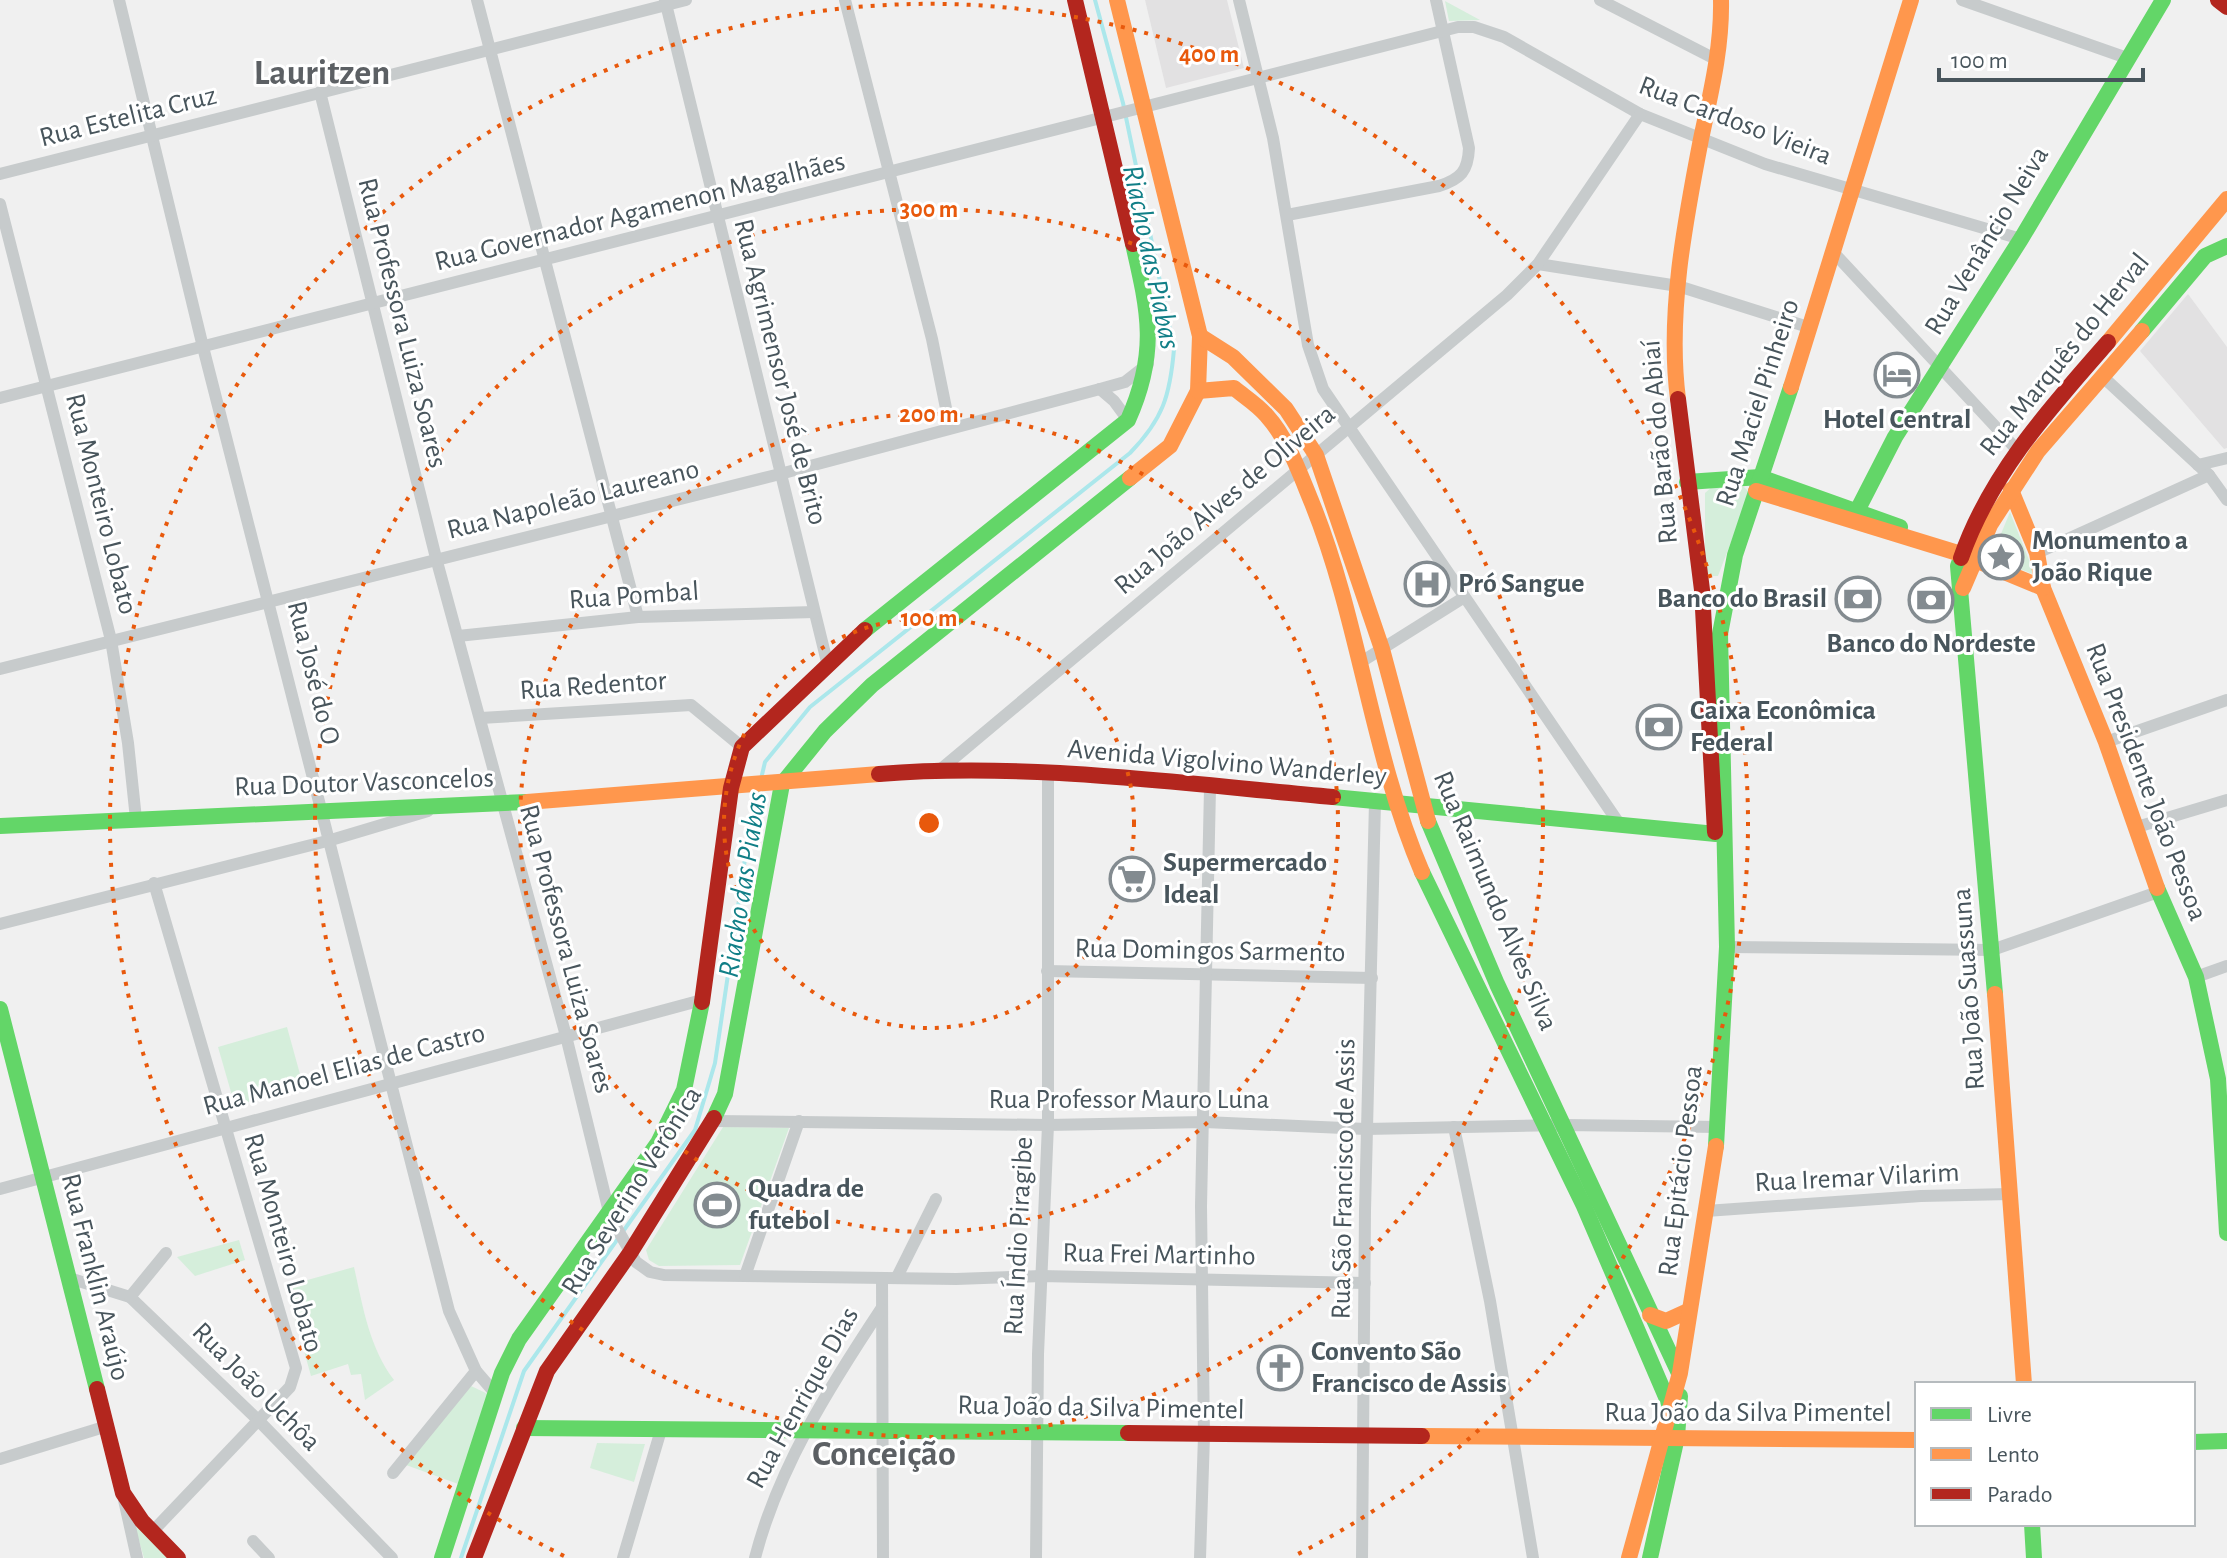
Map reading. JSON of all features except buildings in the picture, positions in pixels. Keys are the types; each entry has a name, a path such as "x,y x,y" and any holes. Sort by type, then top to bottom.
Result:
{"main road":[{"path":"742,747 827,662 1128,420 1147,382 1150,361 1148,307 1075,0"},
{"path":"778,784 825,731 872,685 1170,446 1198,391 1200,336 1117,0"},
{"name":"Rua Barão do Abiaí","path":"1721,0 1722,35 1687,211 1678,286 1675,379 1702,590 1721,833"},
{"name":"Rua Maciel Pinheiro","path":"1721,833 1720,634 1735,555 1808,327 1835,254 1911,0"},
{"name":"Rua Venâncio Neiva","path":"1858,509 1895,437 2021,239 2163,0"},
{"path":"2218,0 2227,7"},
{"name":"Rua Marquês do Herval","path":"1968,557 1972,521 2019,452 2087,365 2227,199"},
{"name":"Rua Marquês do Herval","path":"1968,557 2038,451 2205,256 2227,246"},
{"name":"Rua Raimundo Alves Silva","path":"1200,336 1233,357 1286,409 1316,455 1382,649 1421,805 1497,984 1650,1315 1680,1373"},
{"name":"Rua Raimundo Alves Silva","path":"1198,391 1213,383 1228,383 1245,394 1270,420 1300,468 1323,526 1361,662 1394,805 1545,1125 1670,1406"},
{"path":"1687,482 1758,484 1858,509 1910,532 1929,545"},
{"path":"1758,484 1968,557 2043,588"},
{"name":"Rua Presidente João Pessoa","path":"2011,490 2037,553 2043,588 2106,742 2158,892 2196,977 2218,1079 2227,1233"},
{"name":"Rua João Suassuna","path":"1968,557 1962,590 2024,1382"},
{"path":"1702,590 1728,593"},
{"name":"Rua Severino Verônica","path":"442,1558 495,1393 519,1339 610,1216 672,1120 684,1090 702,1000 742,747"},
{"name":"Avenida Vigolvino Wanderley","path":"778,784 941,769 1048,772 1721,833"},
{"name":"Rua Doutor Vasconcelos","path":"0,826 323,809 502,804 778,784"},
{"name":"Rua Severino Verônica","path":"474,1558 547,1371 630,1253 712,1121 733,1063 778,784"},
{"name":"Rua Epitácio Pessoa","path":"1669,1437 1670,1406 1680,1373 1719,1127 1727,947 1721,833"},
{"name":"Rua Franklin Araújo","path":"0,1009 123,1493"},
{"path":"1650,1315 1666,1321 1688,1311"},
{"path":"1650,1558 1680,1373"},
{"name":"Rua João da Silva Pimentel","path":"524,1428 1511,1439 1915,1440"},
{"path":"1629,1558 1669,1437"},
{"path":"2195,1442 2227,1441"},
{"path":"123,1493 152,1532 178,1558"},
{"path":"2032,1526 2034,1558"}],"street":[{"name":"Rua José do O","path":"119,0 203,347 449,1311 476,1371 495,1393"},
{"path":"477,0 638,617"},
{"name":"Rua Estelita Cruz","path":"0,174 489,52 666,2 686,0"},
{"path":"845,0 932,339 950,428"},
{"path":"1239,0 1287,215 1315,372 1463,598 1618,822"},
{"path":"1287,215 1439,186 1460,177 1466,170 1469,148 1436,0"},
{"path":"1600,0 1717,60"},
{"path":"1962,0 2127,58"},
{"name":"Rua Agrimensor José de Brito","path":"666,2 827,662"},
{"name":"Rua Cardoso Vieira","path":"1258,79 1443,31 1474,27 1504,37 1640,114 1701,140 1852,191 2021,239"},
{"name":"Rua Governador Agamenon Magalhães","path":"0,398 717,215 888,175 1144,105 1258,79"},
{"name":"Rua Professora Luiza Soares","path":"320,92 436,558 566,1036 610,1216 630,1253"},
{"name":"Rua João Alves de Oliveira","path":"941,769 1507,295 1538,264 1640,114"},
{"name":"Rua Monteiro Lobato","path":"0,204 111,640 128,743 136,819"},
{"path":"1835,254 2019,452"},
{"path":"1538,264 1678,286 1808,327"},
{"name":"Rua Napoleão Laureano","path":"0,669 780,474 1100,389 1139,375 1150,361"},
{"path":"2103,377 2209,475 2227,500"},
{"path":"1100,389 1128,420"},
{"path":"2198,465 2227,458"},
{"path":"2037,553 2209,475"},
{"path":"1361,662 1463,598"},
{"name":"Rua Pombal","path":"458,636 638,617 814,612"},
{"path":"2106,742 2227,700"},
{"name":"Rua Redentor","path":"481,718 691,705 742,747"},
{"name":"Rua Índio Piragibe","path":"1036,1558 1036,1433 1048,1125 1048,772"},
{"path":"1200,1558 1204,1436 1201,1281 1210,788"},
{"path":"2137,827 2227,800"},
{"name":"Rua São Francisco de Assis","path":"1362,1558 1366,1129 1375,802"},
{"path":"0,924 331,840 446,806"},
{"name":"Rua Monteiro Lobato","path":"154,883 296,1368 290,1387 259,1421"},
{"path":"1727,947 1992,950 2158,892"},
{"path":"1441,909 1461,899"},
{"path":"2196,977 2227,966"},
{"name":"Rua Domingos Sarmento","path":"1047,971 1372,978"},
{"path":"1480,992 1497,984"},
{"name":"Rua Manoel Elias de Castro","path":"0,1189 702,1000"},
{"name":"Rua Professor Mauro Luna","path":"712,1121 1048,1125 1205,1122 1366,1129 1564,1125"},
{"path":"745,1276 799,1121"},
{"path":"1564,1125 1719,1127"},
{"path":"1454,1127 1490,1301 1533,1558"},
{"name":"Rua Iremar Vilarim","path":"1706,1211 1921,1196 2010,1194"},
{"path":"897,1277 936,1199"},
{"path":"130,1297 166,1253"},
{"name":"Rua Frei Martinho","path":"630,1253 643,1268 664,1275 882,1278 1041,1276 1365,1283"},
{"name":"Rua João Uchôa","path":"69,1278 130,1297 259,1421 392,1558"},
{"path":"882,1278 883,1558"},
{"name":"Rua Henrique Dias","path":"755,1558 767,1512 806,1432 881,1309"},
{"path":"393,1473 476,1371"},
{"path":"152,1532 259,1421"},
{"path":"0,1459 104,1427"},
{"path":"623,1558 661,1430"},
{"name":"Rua Franklin Araújo","path":"123,1493 137,1558"},
{"path":"253,1541 269,1558"}],"shaded area":[{"path":"1145,0 1227,0 1244,68 1166,88"},
{"path":"2188,294 2227,347 2227,448 2224,449 2140,351"}],"green space":[{"path":"1445,1 1480,20 1449,21"},
{"path":"1712,487 1744,487 1750,493 1718,576 1709,576 1705,566 1705,493"},
{"path":"2010,512 2035,575 2005,563 1986,562 1984,551 1998,541"},
{"path":"287,1027 303,1085 235,1106 218,1047"},
{"path":"723,1127 789,1128 740,1265 659,1266 649,1260 646,1250"},
{"path":"239,1240 245,1260 195,1276 177,1257"},
{"path":"354,1267 373,1340 394,1380 365,1400 361,1374 351,1375 348,1364 311,1376 286,1286"},
{"path":"471,1386 490,1395 461,1485 406,1465"},
{"path":"597,1443 645,1444 634,1482 590,1468"},
{"path":"135,1527 139,1527 169,1558 144,1558"}],"waterway":[{"name":"Riacho das Piabas","path":"761,779 765,762 810,707 1130,453 1150,429 1163,406 1174,349 1123,103 1095,0"},
{"name":"Riacho das Piabas","path":"461,1558 524,1371 695,1130 715,1063 751,818 759,788"}],"traffic: fast":[{"path":"1858,509 1895,437 2021,239 2163,0"},
{"path":"865,630 1128,420 1144,374 1148,333 1133,244"},
{"path":"2142,331 2205,256 2227,246"},
{"path":"1716,1146 1727,947 1720,634 1735,555 1791,387"},
{"path":"1687,482 1760,477 1900,527"},
{"path":"714,1118 725,1094 782,784 825,731 872,685 1130,478"},
{"path":"1961,558 1958,566 1995,994"},
{"path":"1333,797 1716,834"},
{"path":"0,826 527,802"},
{"path":"1428,821 1497,984 1679,1373"},
{"path":"1422,872 1584,1206 1670,1406"},
{"path":"2157,888 2196,977 2218,1079 2227,1233"},
{"path":"442,1558 502,1373 519,1339 658,1143 684,1090 702,1002"},
{"path":"0,1009 97,1389"},
{"path":"1650,1558 1677,1437 1680,1396"},
{"path":"524,1428 1128,1433"},
{"path":"2195,1442 2227,1441"},
{"path":"2032,1526 2034,1558"}],"traffic: slow":[{"path":"1117,0 1200,336 1198,391 1170,446 1130,478"},
{"path":"1678,399 1675,334 1679,268 1715,70 1721,0"},
{"path":"1791,387 1911,0"},
{"path":"2108,342 2227,199"},
{"path":"1963,588 1990,525 2038,451 2142,331"},
{"path":"1200,336 1233,357 1286,409 1316,455 1382,649 1428,821"},
{"path":"1198,391 1234,388 1267,416 1293,457 1328,548 1390,781 1422,872"},
{"path":"2011,490 2037,553 2043,588 2106,742 2157,888"},
{"path":"1756,491 1961,554 2043,588"},
{"path":"527,802 879,774"},
{"path":"1995,994 2024,1382"},
{"path":"1629,1558 1680,1373 1716,1146"},
{"path":"1650,1315 1666,1321 1688,1311"},
{"path":"1422,1436 1915,1440"}],"traffic: jam":[{"path":"1075,0 1133,244"},
{"path":"2218,0 2227,7"},
{"path":"1961,558 1973,527 2005,470 2044,417 2108,342"},
{"path":"1678,399 1702,590 1715,832"},
{"path":"702,1002 731,788 742,747 865,630"},
{"path":"879,774 936,771 1049,773 1333,797"},
{"path":"474,1558 547,1371 630,1253 714,1118"},
{"path":"97,1389 123,1493 142,1521 178,1558"},
{"path":"1128,1433 1422,1436"}],"place":[{"name":"Hotel Central","path":"1897,375"},
{"name":"Monumento a João Rique","path":"2001,557"},
{"name":"Pró Sangue","path":"1427,584"},
{"name":"Banco do Brasil","path":"1858,599"},
{"name":"Banco do Nordeste","path":"1931,600"},
{"name":"Caixa Econômica Federal","path":"1659,727"},
{"name":"Supermercado Ideal","path":"1132,879"},
{"name":"Quadra de futebol","path":"717,1205"},
{"name":"Convento São Francisco de Assis","path":"1280,1368"}],"district":[{"name":"Lauritzen","path":"322,73"},
{"name":"Conceição","path":"884,1454"}]}
